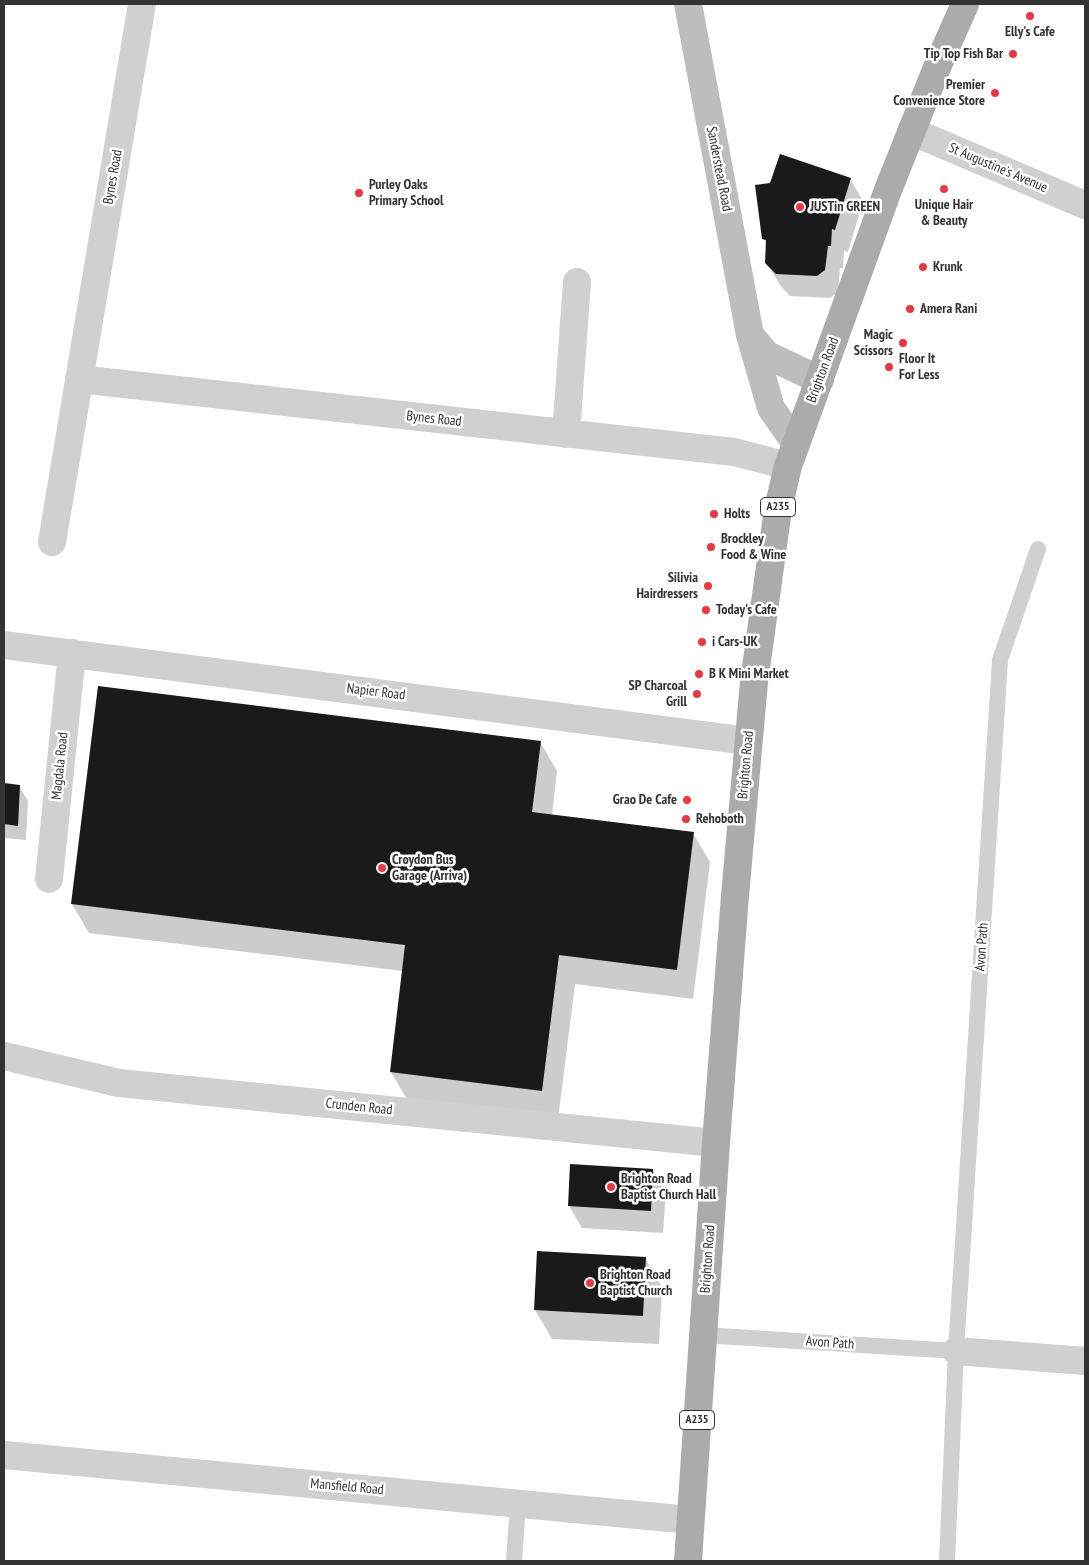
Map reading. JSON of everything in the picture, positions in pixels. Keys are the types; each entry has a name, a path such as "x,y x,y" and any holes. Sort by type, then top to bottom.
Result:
{"main road":[{"name":"Sanderstead Road","path":"688,4 750,335 772,408 792,455"},
{"name":"Brighton Road","path":"688,1561 716,1143 748,741 754,682 778,508 792,455 888,190 911,130 966,4"},
{"name":"Sanderstead Road","path":"750,335 767,355 820,380"}],"street":[{"name":"Bynes Road","path":"52,542 142,4"},
{"name":"St Augustine's Avenue","path":"911,130 1085,205"},
{"path":"566,434 577,282"},
{"name":"Bynes Road","path":"79,379 734,452 792,455"},
{"name":"Napier Road","path":"4,645 748,741"},
{"name":"Magdala Road","path":"49,879 72,653"},
{"name":"Crunden Road","path":"4,1056 119,1083 716,1143"},
{"name":"Avon Path","path":"956,1351 1085,1361"},
{"name":"Mansfield Road","path":"4,1455 690,1520"}],"lane":[{"name":"Avon Path","path":"947,1561 956,1351 1000,660 1038,549"},
{"name":"Avon Path","path":"703,1335 956,1351"},
{"path":"514,1561 518,1504"}],"building":[{"name":"JUSTin GREEN","path":"780,154 851,178 835,230 832,229 831,246 828,246 825,270 817,276 776,274 765,263 766,240 762,239 755,185 770,183"},
{"name":"Croydon Bus Garage (Arriva)","path":"98,686 541,741 532,812 694,832 677,970 559,955 542,1091 390,1072 405,945 71,904"},
{"path":"4,783 20,785 18,826 4,824"},
{"name":"Brighton Road Baptist Church Hall","path":"570,1164 653,1169 651,1211 568,1206"},
{"name":"Brighton Road Baptist Church","path":"537,1251 646,1257 643,1316 534,1310"}],"place":[{"name":"Elly's Cafe","path":"1030,16"},
{"name":"Tip Top Fish Bar","path":"1013,54"},
{"name":"Premier Convenience Store","path":"995,93"},
{"name":"Unique Hair & Beauty","path":"944,189"},
{"name":"Purley Oaks Primary School","path":"359,193"},
{"name":"JUSTin GREEN","path":"800,207"},
{"name":"Krunk","path":"923,267"},
{"name":"Amera Rani","path":"910,309"},
{"name":"Magic Scissors","path":"903,343"},
{"name":"Floor It For Less","path":"889,367"},
{"name":"Holts","path":"714,514"},
{"name":"Brockley Food & Wine","path":"711,547"},
{"name":"Silivia Hairdressers","path":"708,586"},
{"name":"Today's Cafe","path":"706,610"},
{"name":"i Cars-UK","path":"702,642"},
{"name":"B K Mini Market","path":"699,674"},
{"name":"SP Charcoal Grill","path":"697,694"},
{"name":"Grao De Cafe","path":"687,800"},
{"name":"Rehoboth","path":"686,819"},
{"name":"Croydon Bus Garage (Arriva)","path":"382,868"},
{"name":"Brighton Road Baptist Church Hall","path":"611,1187"},
{"name":"Brighton Road Baptist Church","path":"590,1283"}]}
